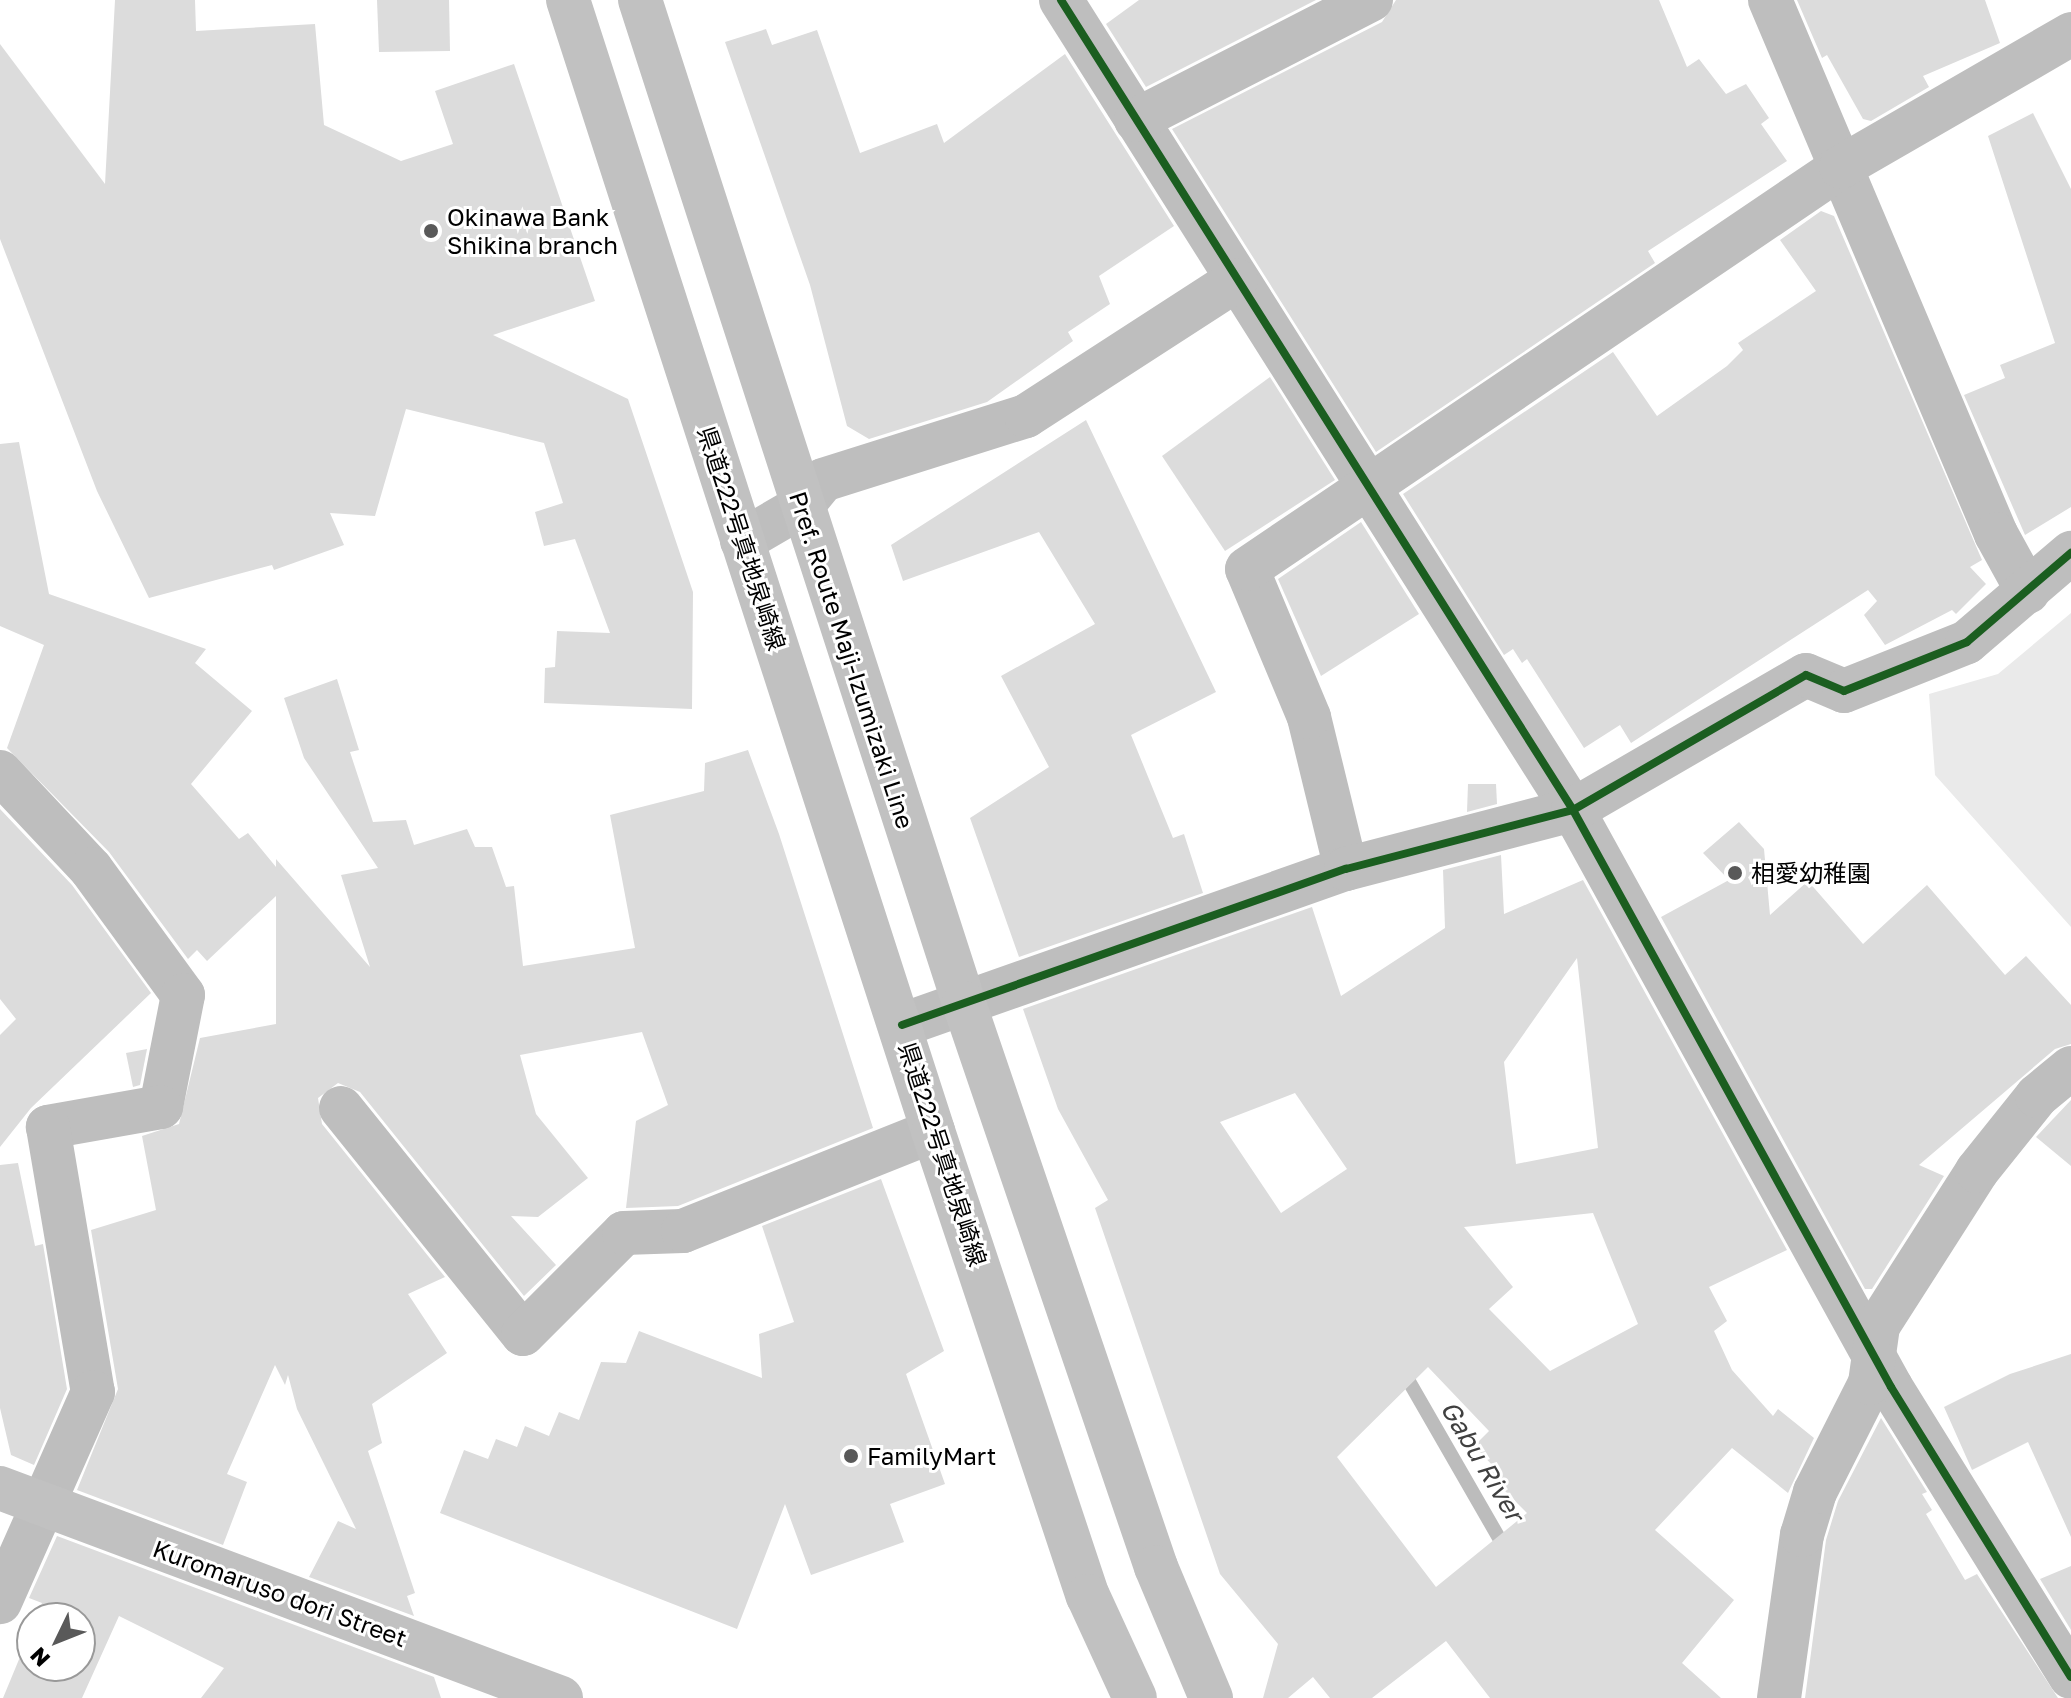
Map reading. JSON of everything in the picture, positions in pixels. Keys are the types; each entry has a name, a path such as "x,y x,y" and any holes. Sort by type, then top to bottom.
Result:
{"main road":[{"name":"県道222号真地泉崎線","path":"568,0 902,1025 933,1131 1088,1596 1135,1698"},
{"name":"Pref. Route Maji-Izumizaki Line","path":"640,0 964,1003"},
{"path":"964,1003 1151,1552 1211,1698"},
{"name":"Kuromaruso dori Street","path":"0,1488 561,1698"}],"street":[{"path":"1061,0 1365,487 1573,810 1872,1352 2071,1677"},
{"path":"1136,120 1371,0"},
{"path":"1770,0 1996,534 2028,592"},
{"path":"1346,869 1309,717 1247,569 1841,167 2071,34"},
{"path":"742,541 802,506 823,480 1026,416 1236,280"},
{"path":"902,1025 1346,869 1573,810 1806,675 1844,691 1967,642 2071,553"},
{"path":"0,772 91,869 183,995 161,1107 48,1127 93,1392 40,1504 0,1602"},
{"path":"1779,1698 1802,1535 1815,1492 1870,1383 1878,1326 1977,1171 2037,1096 2071,1068"},
{"path":"341,1108 523,1334 624,1233 683,1231 933,1131"}],"shaded area":[{"path":"2071,613 2071,927 1935,775 1929,694 1998,674"}],"building":[{"path":"115,0 195,0 196,31 315,24 324,125 401,161 453,144 435,91 514,64 595,301 493,335 628,399 693,592 692,709 544,703 545,668 555,667 557,631 610,633 575,539 544,546 535,512 563,503 544,443 406,409 375,516 330,513 344,545 274,570 272,565 149,598 97,491 0,239 0,44 105,184"},
{"path":"377,0 449,0 450,51 379,52"},
{"path":"1139,0 1316,0 1146,87 1106,24"},
{"path":"1396,0 1659,0 1687,67 1699,59 1726,94 1746,84 1769,118 1761,124 1787,161 1648,251 1655,263 1376,452 1172,129 1382,22"},
{"path":"1797,0 1985,0 2000,43 1923,76 1929,87 1871,121 1863,119 1827,55 1822,58"},
{"path":"766,29 772,45 817,30 860,153 937,124 944,143 1065,54 1174,226 1099,276 1110,304 1068,332 1073,341 987,402 869,439 847,426 810,285 725,42"},
{"path":"2033,113 2071,189 2071,507 2025,535 1964,395 2005,378 2000,365 2055,343 1988,136"},
{"path":"1821,211 1834,216 1982,560 1970,567 1986,584 1956,614 1952,610 1885,645 1864,615 1877,601 1868,590 1631,743 1620,725 1584,748 1527,659 1522,663 1513,649 1504,655 1403,494 1613,352 1657,416 1727,366 1743,350 1738,343 1816,291 1780,240"},
{"path":"1270,377 1335,480 1225,551 1162,456"},
{"path":"1086,420 1216,692 1131,735 1173,838 1184,834 1203,893 1019,957 970,818 1049,767 1001,676 1095,624 1039,532 903,581 891,545"},
{"path":"19,442 49,594 206,649 195,663 252,711 191,784 239,839 248,833 276,867 276,859 370,967 341,875 378,868 304,758 284,698 337,679 359,750 350,752 373,822 406,820 414,845 467,829 475,847 492,847 506,887 514,886 523,966 635,948 610,815 704,791 705,763 748,750 779,834 873,1128 678,1206 626,1208 636,1121 668,1105 642,1032 520,1055 536,1114 588,1178 538,1217 511,1216 556,1265 524,1296 360,1092 338,1083 318,1098 322,1124 445,1277 408,1294 447,1353 372,1404 382,1443 368,1451 415,1593 407,1596 414,1616 309,1577 338,1521 356,1529 297,1409 288,1375 285,1385 275,1365 227,1474 247,1482 223,1545 77,1490 118,1389 91,1230 156,1210 142,1136 179,1124 200,1038 276,1024 276,896 207,961 197,950 188,959 109,852 7,748 44,645 0,626 0,444"},
{"path":"1361,522 1419,614 1321,676 1278,579"},
{"path":"1468,784 1496,784 1497,804 1467,812"},
{"path":"0,809 72,885 151,993 31,1108 0,1147 0,1035 16,1019 0,999"},
{"path":"1739,822 1764,849 1770,915 1808,881 1863,944 1927,885 2005,975 2026,956 2071,1005 2071,1044 2055,1049 1919,1165 1944,1176 1872,1289 1865,1289 1661,917 1729,880 1703,853"},
{"path":"1501,855 1504,914 1583,880 1787,1250 1709,1287 1727,1321 1714,1331 1732,1370 1773,1416 1778,1409 1814,1438 1788,1493 1732,1448 1655,1530 1734,1600 1682,1663 1721,1698 1490,1698 1446,1641 1372,1698 1330,1698 1313,1677 1288,1698 1263,1698 1278,1644 1220,1574 1095,1208 1108,1200 1058,1109 1023,1009 1312,907 1341,996 1445,928 1443,870","holes":["1577,958 1598,1148 1516,1164 1504,1062","1295,1093 1347,1169 1281,1213 1220,1122","1593,1213 1638,1324 1550,1371 1489,1309 1513,1287 1464,1227","1428,1367 1489,1431 1474,1446 1495,1468 1489,1475 1527,1513 1436,1587 1337,1457"]},
{"path":"147,1049 140,1085 133,1087 126,1053"},
{"path":"2071,1100 2071,1166 2036,1137"},
{"path":"18,1163 35,1246 43,1244 67,1389 34,1465 11,1455 0,1408 0,1165"},
{"path":"881,1179 944,1351 906,1374 945,1484 890,1504 904,1542 811,1575 785,1504 737,1629 440,1513 464,1450 488,1459 496,1439 517,1447 525,1426 549,1436 559,1412 579,1420 601,1362 626,1363 639,1331 762,1378 759,1334 794,1322 762,1226"},
{"path":"2071,1354 2071,1537 2028,1442 1972,1470 1944,1407 2010,1374"},
{"path":"1881,1418 1927,1492 1922,1494 1932,1510 1926,1514 1965,1580 1977,1574 2058,1698 1805,1698 1826,1540 1838,1501"},
{"path":"57,1536 434,1677 441,1698 201,1698 224,1668 119,1616 96,1667 96,1602 39,1602 29,1598"},
{"path":"2071,1566 2071,1630 2040,1579"},
{"path":"16,1667 16,1682 89,1682 82,1698 3,1698"}],"waterway":[{"name":"Gabu River","path":"1403,1371 1506,1550"}],"cycle path":[{"path":"1061,0 1573,810 1891,1387 2071,1677"},
{"path":"902,1025 1346,869 1573,810 1806,675 1844,691 1967,642 2071,553"}],"place":[{"name":"Okinawa Bank Shikina branch","path":"431,231"},
{"name":"相愛幼稚園","path":"1735,873"},
{"name":"FamilyMart","path":"851,1456"}]}
